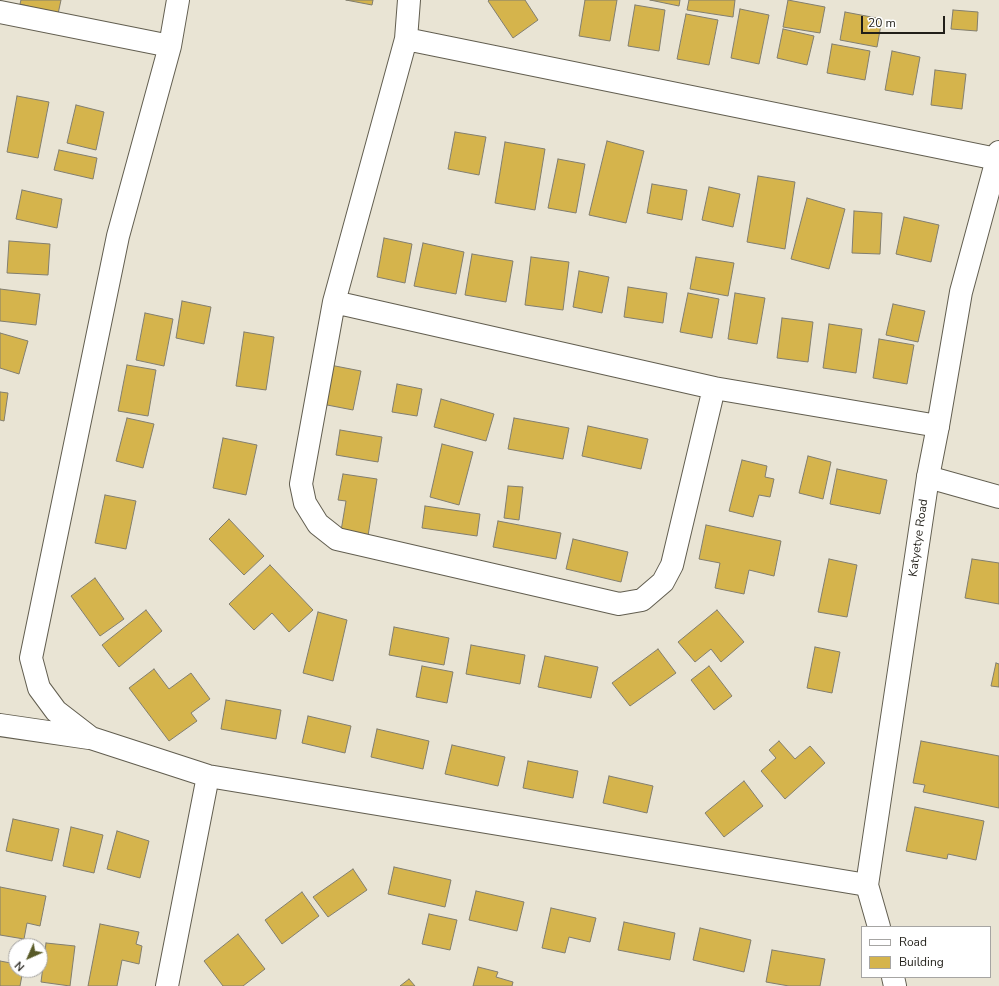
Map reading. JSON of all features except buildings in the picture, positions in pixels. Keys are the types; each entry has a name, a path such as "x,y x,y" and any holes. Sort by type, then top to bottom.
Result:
{"street":[{"path":"91,738 56,711 39,688 31,658 118,236 170,46 178,0"},
{"path":"409,0 406,39 334,302 301,484 305,503 318,524 337,539 619,604 642,600 663,582 672,564 714,388"},
{"path":"0,12 170,46"},
{"path":"406,39 998,156"},
{"name":"Katyetye Road","path":"879,926 868,885 928,477 961,292 998,156"},
{"path":"334,302 714,388 938,426"},
{"path":"928,477 999,497"},
{"path":"0,725 91,738 208,776 868,885"},
{"path":"167,986 208,776"}]}
